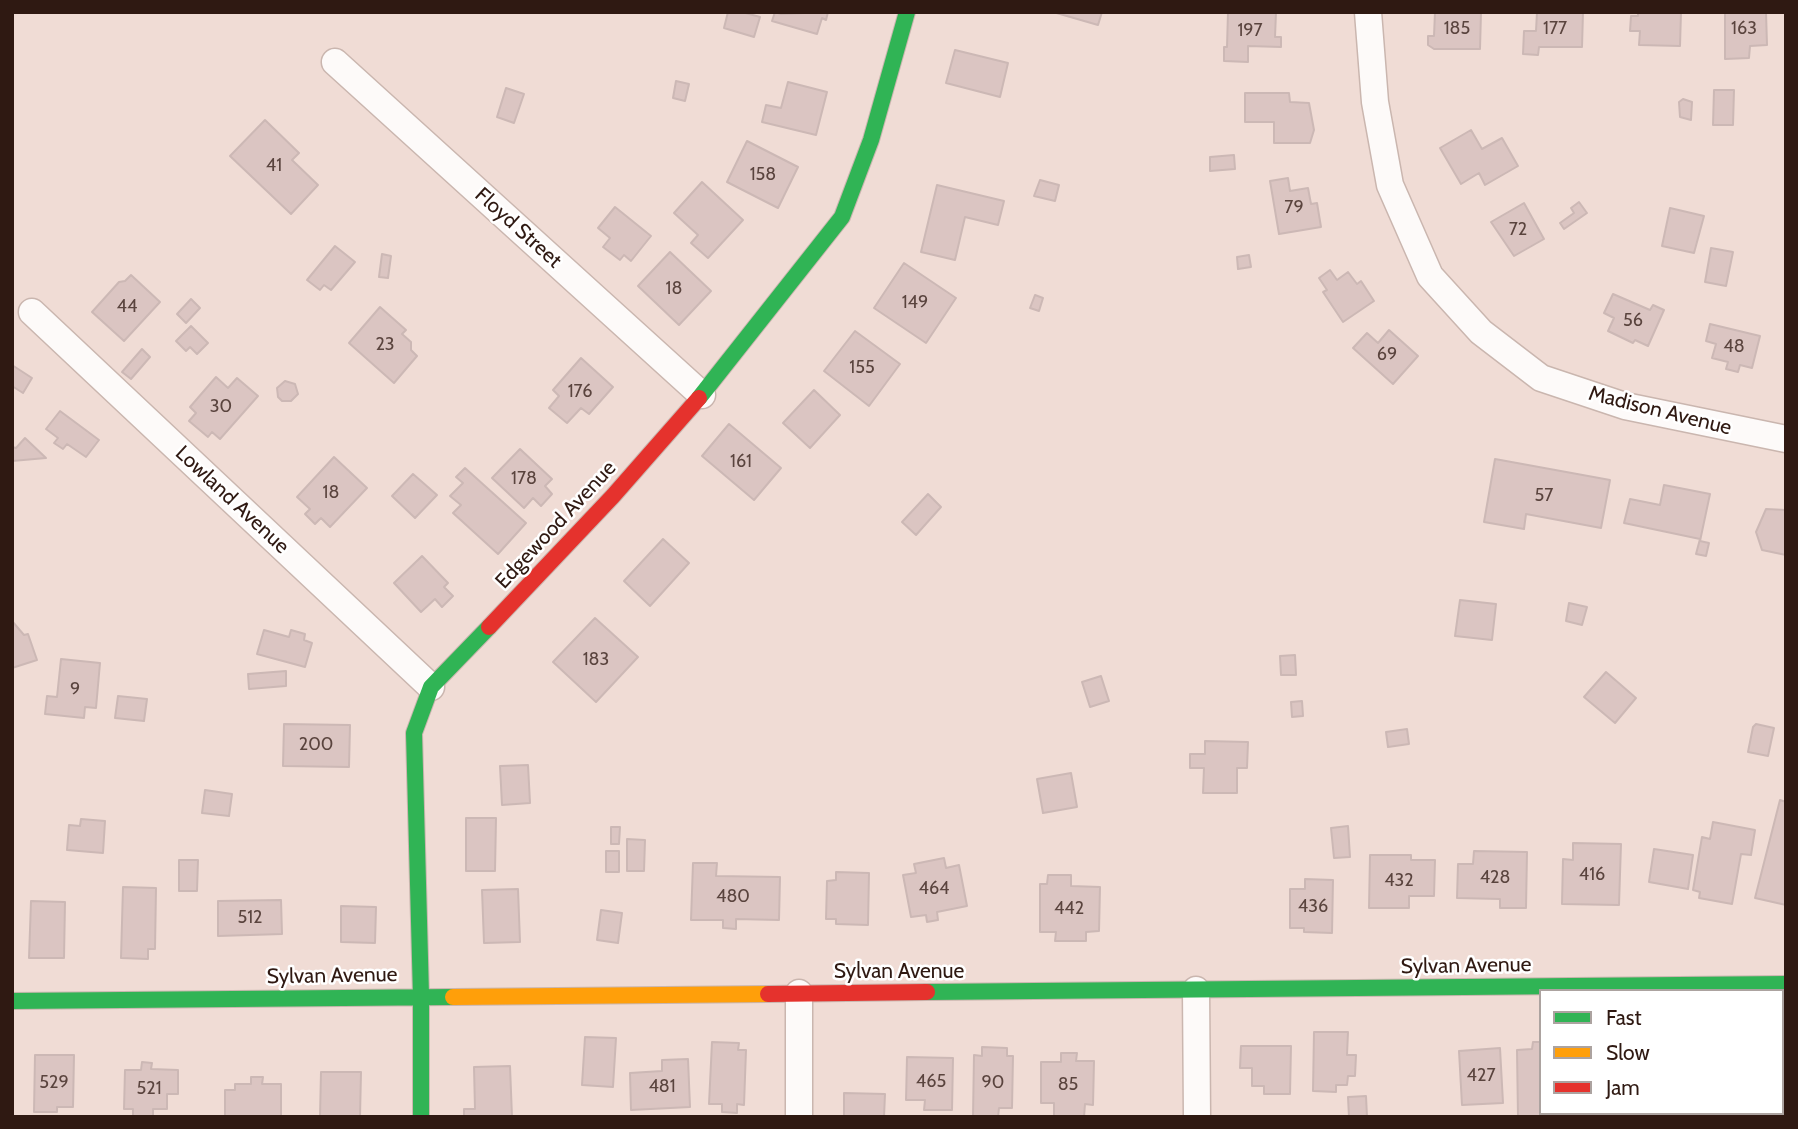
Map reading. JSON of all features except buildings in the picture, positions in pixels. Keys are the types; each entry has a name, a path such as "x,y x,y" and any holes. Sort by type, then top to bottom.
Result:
{"street":[{"name":"Edgewood Avenue","path":"421,1117 421,996 414,733 431,687 613,496 702,395 842,217 871,141 907,12"},
{"name":"Madison Avenue","path":"1368,12 1375,102 1390,185 1430,276 1481,332 1541,378 1625,407 1786,439"},
{"name":"Floyd Street","path":"335,62 702,395"},
{"name":"Lowland Avenue","path":"32,312 431,687"},
{"name":"Sylvan Avenue","path":"12,1001 1610,988 1786,984"},
{"path":"1196,990 1198,1117"},
{"path":"799,993 799,1117"}],"traffic: fast":[{"path":"699,398 842,217 871,140 907,12"},
{"path":"421,1117 421,996 414,733 431,687 489,627"},
{"path":"927,992 1786,984"},
{"path":"12,1001 453,997"}],"traffic: slow":[{"path":"453,997 768,994"}],"traffic: jam":[{"path":"489,627 613,496 699,398"},
{"path":"768,994 927,992"}]}
